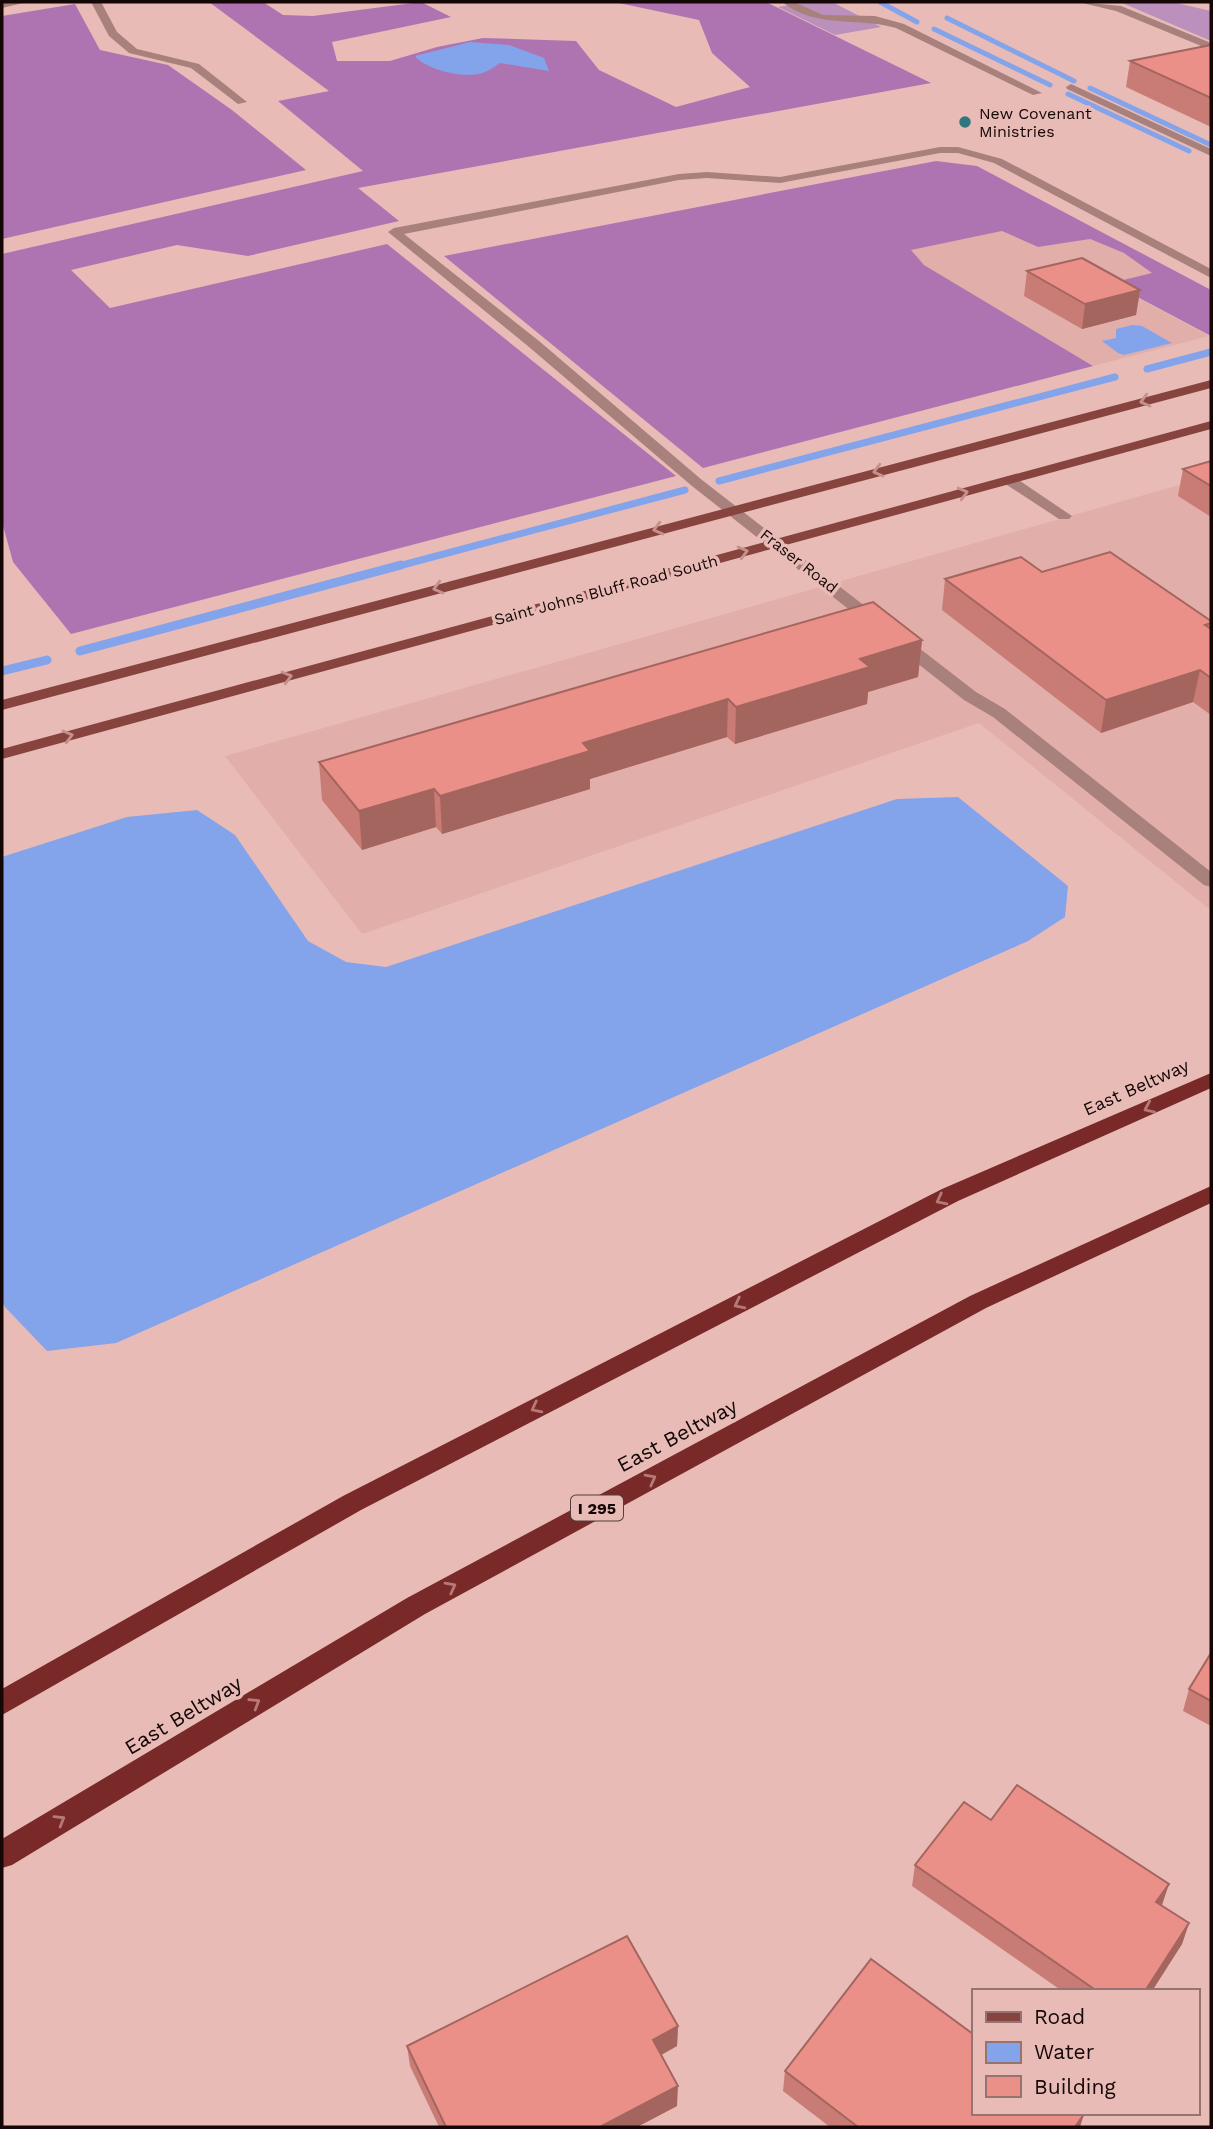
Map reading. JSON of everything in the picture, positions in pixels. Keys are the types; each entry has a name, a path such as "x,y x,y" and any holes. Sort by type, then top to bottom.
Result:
{"highway":[{"name":"East Beltway","path":"2,1703 352,1503 950,1195 1211,1080"},
{"name":"East Beltway","path":"2,1855 416,1606 978,1302 1211,1194"}],"main road":[{"path":"2,705 1211,384"},
{"name":"Saint Johns Bluff Road South","path":"2,754 1211,425"}],"street":[{"path":"2,5 22,2"},
{"path":"96,2 113,34 133,51 195,66 242,102"},
{"path":"787,2 821,18 874,19 900,26 1037,93"},
{"path":"1083,2 1118,8 1211,47"},
{"path":"1071,87 1211,153"},
{"name":"Fraser Road","path":"1211,274 998,161 958,150 940,150 780,180 707,175 679,177 394,232 534,344 697,483 970,696 999,713 1211,880"},
{"path":"1009,480 1064,516"}],"shaded area":[{"path":"209,2 263,2 283,15 313,16 421,2 451,17 332,42 337,61 390,61 437,47 483,38 576,41 599,70 676,107 750,87 712,53 699,20 614,2 766,2 931,83 358,188 399,221 248,256 177,245 71,270 110,308 387,244 676,476 71,634 13,562 2,522 2,254 363,171 278,101 329,91"},
{"path":"807,2 832,2 881,27 835,35 778,7"},
{"path":"1120,2 1172,2 1211,11 1211,41"},
{"path":"75,4 100,50 168,65 232,110 306,170 2,239 2,16"},
{"path":"936,161 977,166 1211,290 1211,336 1111,283 1152,273 1124,253 1090,239 1038,247 1002,231 911,250 924,265 1093,366 703,468 444,256"},
{"path":"1002,231 1038,247 1089,239 1124,253 1153,273 1112,284 1209,336 1093,366 924,265 910,250"},
{"path":"1211,476 1211,907 1208,908 979,723 362,934 225,756"}],"water":[{"path":"470,42 509,45 544,58 549,71 500,63 477,74 458,74 428,66 415,56"},
{"path":"1132,325 1142,326 1172,343 1124,355 1102,341 1116,338 1116,329"},
{"path":"958,797 1068,886 1065,917 1028,941 116,1343 47,1351 5,1307 2,1301 2,857 127,817 197,810 235,835 308,941 346,962 386,967 897,799"}],"building":[{"path":"1211,45 1211,98 1130,61"},
{"path":"1082,258 1140,290 1085,304 1027,271"},
{"path":"1211,461 1211,486 1183,469"},
{"path":"1110,552 1211,621 1205,625 1211,629 1211,678 1200,670 1106,700 945,579 1021,557 1042,572"},
{"path":"873,602 922,640 860,659 870,667 736,707 728,699 583,743 590,751 440,796 434,789 359,811 319,762"},
{"path":"1211,1653 1211,1701 1189,1689"},
{"path":"1017,1785 1169,1884 1156,1902 1189,1923 1146,1989 1094,1989 915,1865 964,1802 991,1820"},
{"path":"627,1936 678,2026 653,2040 678,2086 600,2127 446,2127 407,2046"},
{"path":"871,1959 972,2033 972,2115 1083,2115 1075,2127 858,2127 785,2071"}],"waterway":[{"path":"880,2 917,22"},
{"path":"947,18 1074,81"},
{"path":"934,29 1050,85"},
{"path":"1090,88 1211,145"},
{"path":"1068,94 1189,151"},
{"path":"1147,369 1211,352"},
{"path":"719,481 1115,377"},
{"path":"395,567 685,490"},
{"path":"80,651 401,565"},
{"path":"2,671 47,660"}],"place":[{"name":"New Covenant Ministries","path":"965,122"}]}
